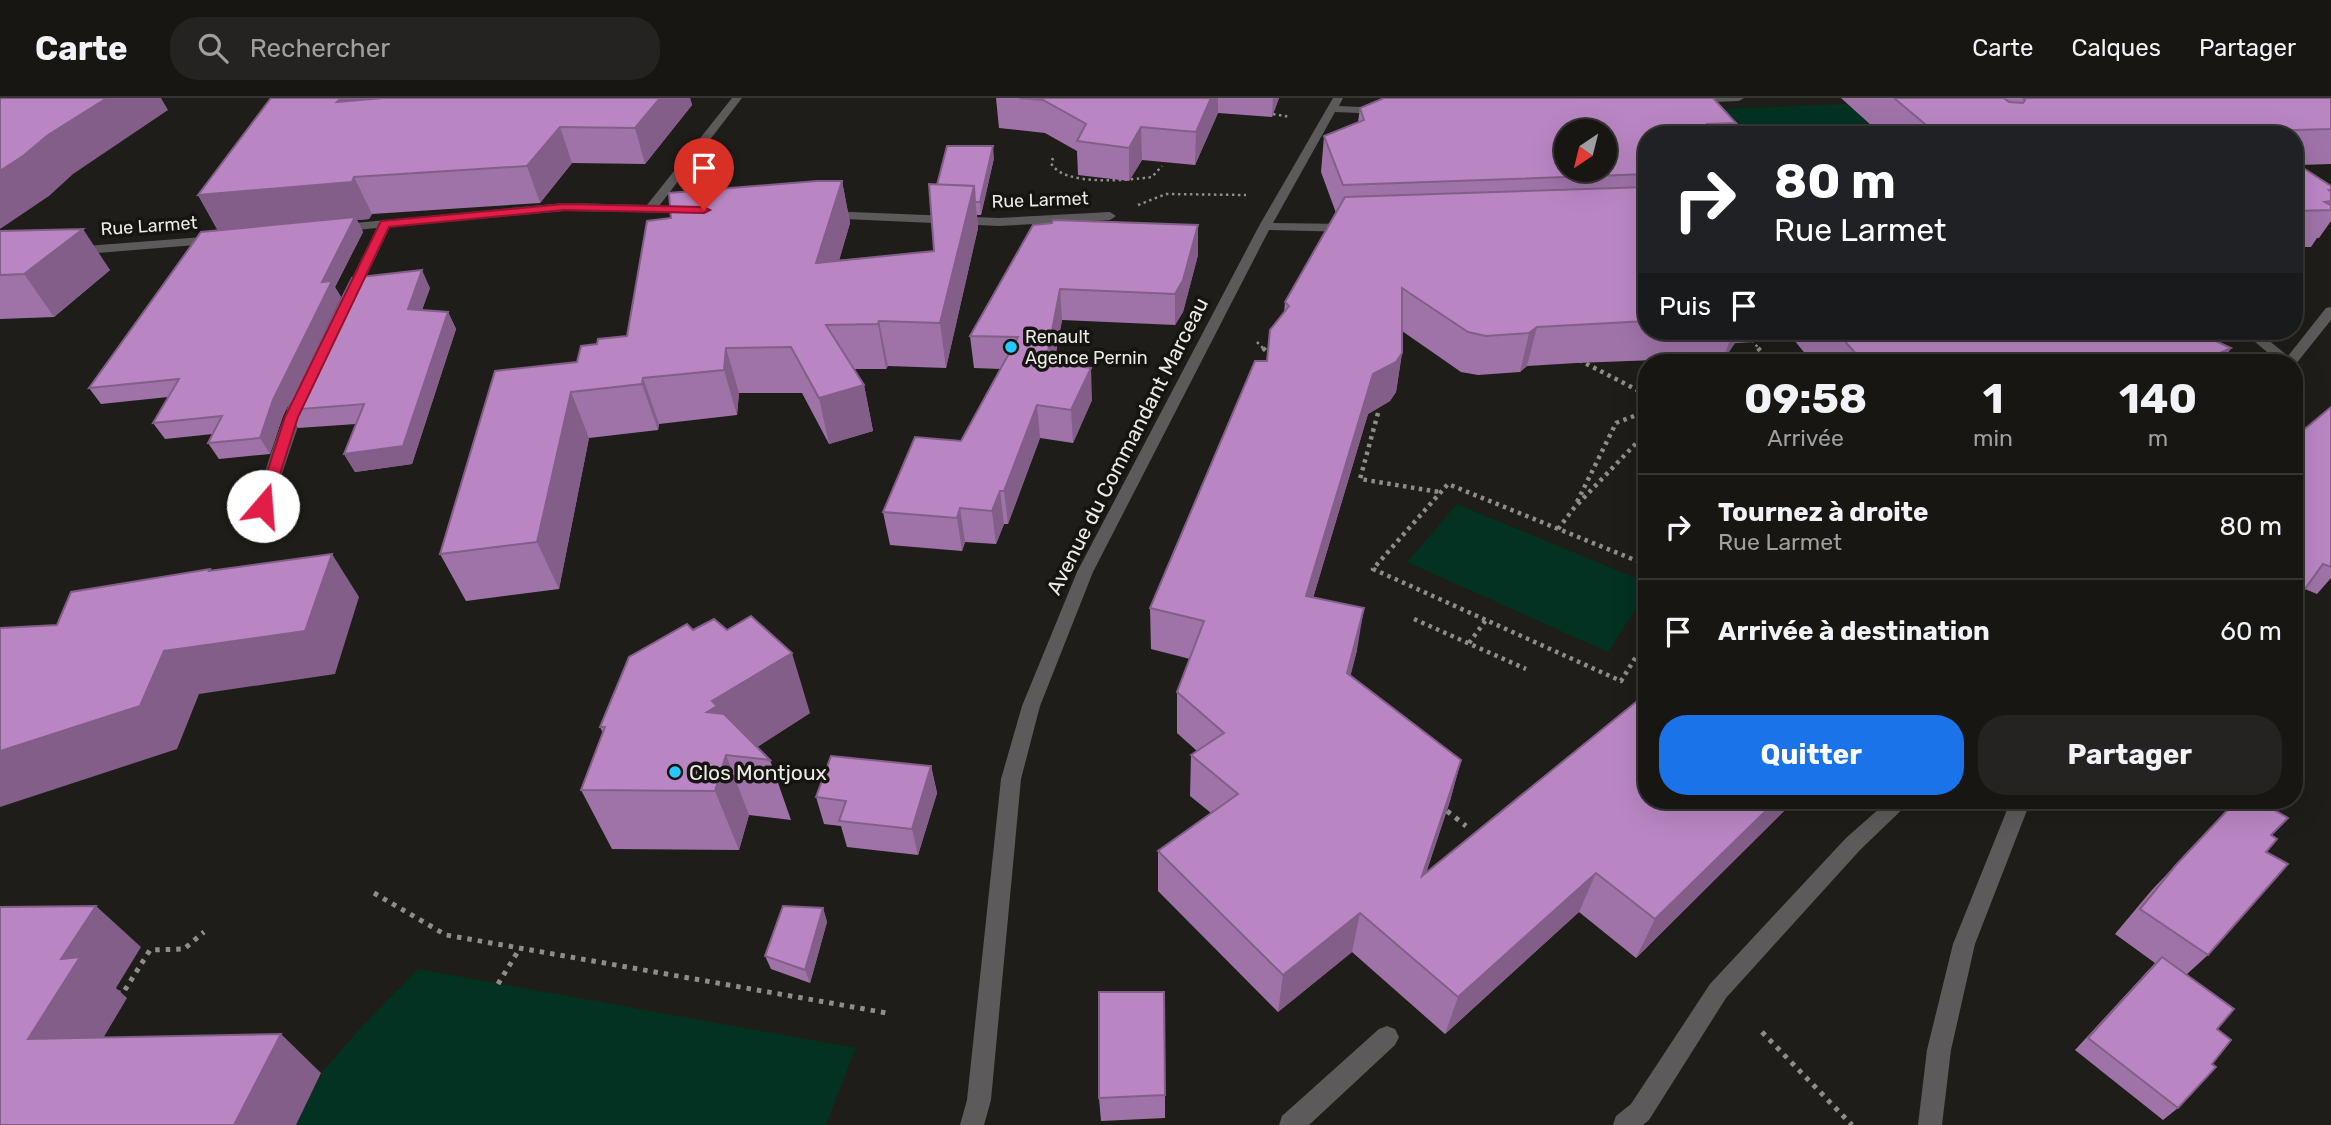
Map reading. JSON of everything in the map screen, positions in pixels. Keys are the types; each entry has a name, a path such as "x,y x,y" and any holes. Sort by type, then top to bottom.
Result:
{"street":[{"path":"651,208 737,98"},
{"name":"Avenue du Commandant Marceau","path":"972,1125 979,1100 1011,779 1031,706 1085,572 1265,226 1338,98"},
{"path":"1684,100 1738,98"},
{"path":"1332,109 1401,110"},
{"path":"318,230 564,207 706,210"},
{"name":"Rue Larmet","path":"818,215 999,222 1110,216"},
{"path":"344,308 385,224"},
{"path":"1265,226 1314,229 1369,227"},
{"name":"Rue Larmet","path":"53,252 223,239"},
{"path":"2296,354 2330,313"},
{"path":"2261,340 2279,354"},
{"path":"263,506 292,417 309,381"},
{"path":"1625,1125 1640,1112 1718,991 1853,844 1892,809"},
{"path":"1930,1125 1939,1050 1964,944 2017,809"},
{"path":"1291,1125 1387,1037"}],"path":[{"path":"1053,158 1051,163 1054,169 1061,174 1114,181 1152,177 1162,166"},
{"path":"1110,216 1166,194 1257,196"},
{"path":"1257,342 1279,365"},
{"path":"1573,356 1638,390"},
{"path":"1378,412 1360,479 1440,493"},
{"path":"1574,508 1616,423 1638,415"},
{"path":"1558,529 1574,508 1638,441"},
{"path":"1638,561 1448,484 1373,569 1621,681 1638,654"},
{"path":"1414,619 1526,669"},
{"path":"1469,643 1486,620"},
{"path":"1447,811 1466,826"},
{"path":"374,893 446,935 887,1013"},
{"path":"109,993 123,993 150,950 184,948 204,932"},
{"path":"498,984 520,948"},
{"path":"1762,1032 1852,1125"}],"green space":[{"path":"1849,104 1872,126 1680,126 1667,111"},
{"path":"1457,504 1638,579 1638,606 1608,652 1407,562"},
{"path":"418,969 856,1048 826,1125 296,1125 321,1073"}],"building":[{"path":"0,98 107,98 48,135 0,171"},
{"path":"271,98 341,98 337,102 383,98 660,98 635,128 560,127 527,166 354,177 352,182 198,195"},
{"path":"1019,98 1211,98 1196,132 1141,127 1129,148 1077,141 1086,124 1043,100"},
{"path":"1384,98 1713,98 1736,123 1707,124 1709,126 1638,126 1638,174 1617,175 1617,119 1554,119 1554,177 1343,185 1324,136 1364,120 1360,108"},
{"path":"1894,98 2004,98 2009,102 2023,103 2023,98 2331,98 2331,129 2303,130 2303,126 1927,126"},
{"path":"947,146 993,146 980,202 975,202 974,186 937,185"},
{"path":"2303,168 2331,186 2331,201 2325,202 2331,205 2331,210 2303,211"},
{"path":"842,181 816,263 934,251 929,184 974,186 940,323 879,321 878,324 826,325 864,385 819,398 791,347 726,348 724,370 643,378 642,384 571,392 537,542 440,554 495,371 577,362 581,346 597,344 598,339 627,336 647,221 671,218 669,193"},
{"path":"1638,187 1638,321 1537,327 1529,333 1486,336 1468,332 1402,288 1402,353 1396,362 1373,374 1306,596 1364,608 1347,673 1461,760 1422,876 1638,700 1638,809 1768,809 1655,919 1596,873 1458,997 1360,913 1283,975 1158,851 1238,794 1191,755 1224,733 1177,692 1204,621 1150,608 1255,361 1267,361 1270,330 1289,306 1285,302 1345,197"},
{"path":"355,217 322,282 332,281 273,400 260,438 208,443 222,416 153,423 179,379 89,388 201,232"},
{"path":"1053,220 1198,225 1183,280 1175,294 1060,289 1046,362 1091,368 1071,410 1037,405 1004,491 1000,491 992,511 960,508 957,518 883,512 915,437 961,441 1018,337 970,336 1033,225 1052,223"},
{"path":"83,229 24,274 0,275 0,231"},
{"path":"422,270 408,309 448,312 403,446 344,454 364,404 288,410 291,400 352,278"},
{"path":"1844,340 2214,340 2231,348 2218,354 1856,354"},
{"path":"2331,407 2331,567 2323,564 2303,592 2303,459 2303,430"},
{"path":"332,554 305,631 164,651 140,706 0,751 0,628 57,625 71,592 210,569 209,571"},
{"path":"751,616 792,653 712,701 717,706 707,712 724,714 770,760 726,755 715,791 581,790 605,727 600,727 629,657 687,624 693,630 714,619 727,630"},
{"path":"831,756 931,766 912,829 839,821 846,801 816,797"},
{"path":"2229,809 2272,809 2288,818 2271,835 2277,839 2266,852 2288,864 2208,955 2140,909 2176,865"},
{"path":"96,906 61,959 80,957 28,1039 281,1034 234,1125 0,1125 0,907"},
{"path":"783,906 823,908 805,970 765,956"},
{"path":"2162,957 2234,1009 2217,1029 2231,1040 2212,1064 2216,1067 2178,1108 2088,1038"},
{"path":"1099,992 1164,992 1165,1095 1099,1098"}],"place":[{"name":"Renault Agence Pernin","path":"1011,347"},
{"name":"Clos Montjoux","path":"675,772"}],"route":[{"path":"263,506 292,417 385,224 564,207 704,210"}]}
